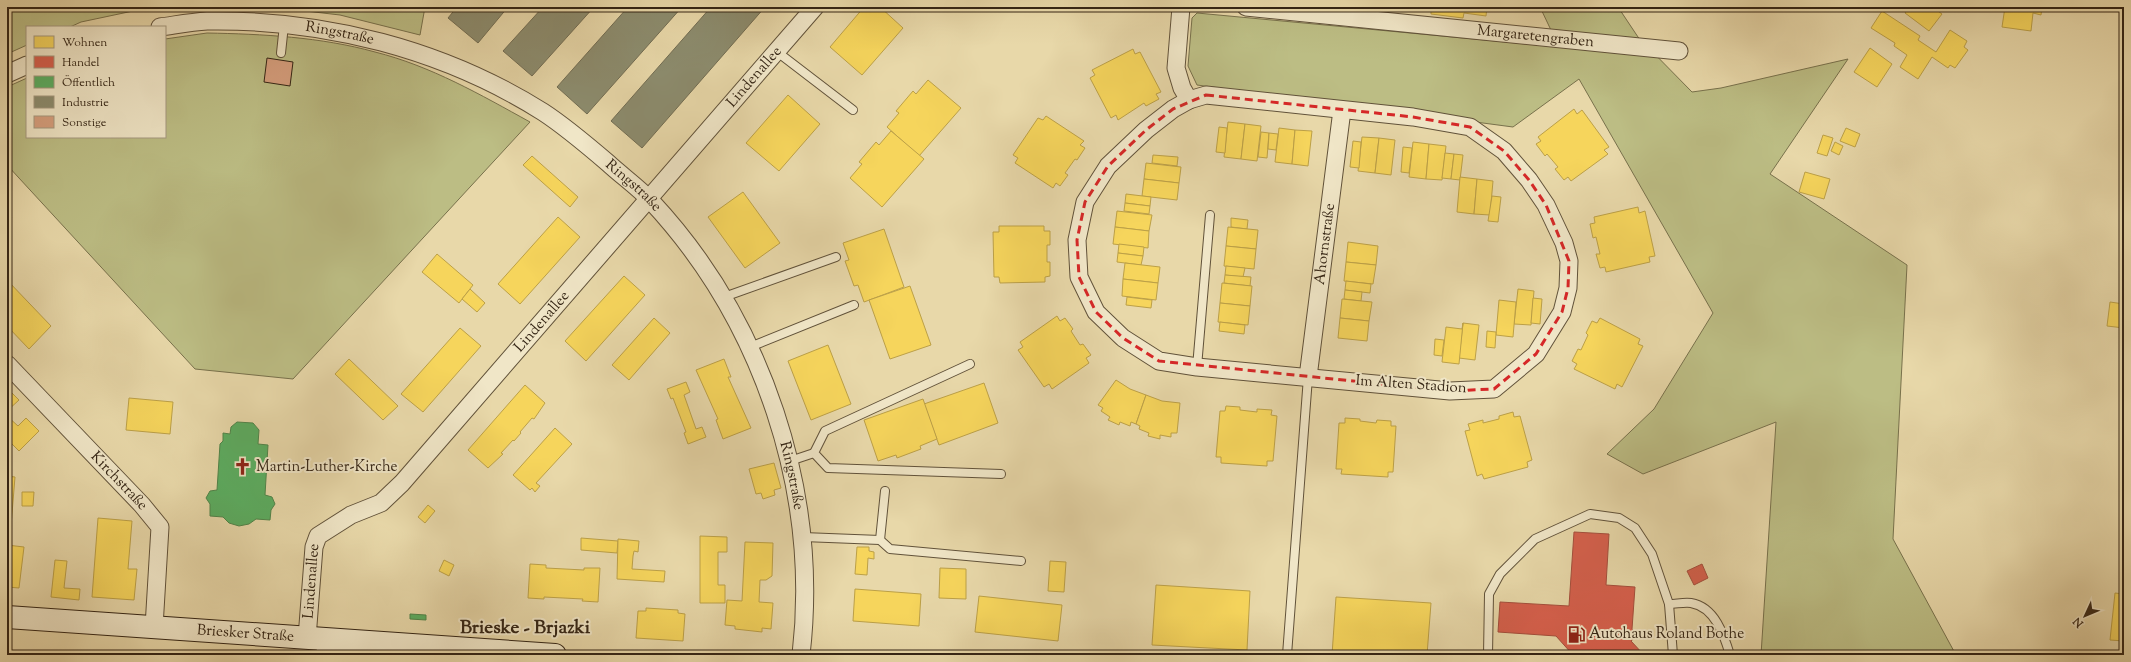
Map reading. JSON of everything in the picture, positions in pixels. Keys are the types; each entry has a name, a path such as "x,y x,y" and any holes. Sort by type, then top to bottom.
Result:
{"main road":[{"name":"Briesker Straße","path":"7,617 154,627 319,644 399,650 555,655"}],"street":[{"name":"Lindenallee","path":"319,644 314,547 318,536 351,515 381,503 402,483 815,7"},
{"path":"1181,7 1176,68 1182,88 1190,100"},
{"name":"Margaretengraben","path":"1246,7 1392,14 1679,51"},
{"name":"Ringstraße","path":"166,26 204,21 284,25 337,32 383,42 418,52 479,78 544,113 580,140 649,199 677,231 724,298 750,347 771,400 790,461 803,538 805,586 801,655"},
{"path":"7,74 26,65"},
{"name":"Im Alten Stadion","path":"1206,95 1237,97 1413,117 1470,127 1504,151 1529,180 1546,206 1564,243 1569,261 1568,288 1562,312 1536,354 1494,389 1450,390 1197,366 1160,361 1123,338 1096,312 1079,277 1078,240 1085,202 1108,166 1146,130 1173,109 1190,100 1206,95"},
{"name":"Ahornstraße","path":"1308,377 1342,110"},
{"name":"Kirchstraße","path":"7,364 142,505 160,527 154,627"}],"lane":[{"path":"281,53 284,25"},
{"path":"776,51 853,110"},
{"path":"1197,366 1210,215"},
{"path":"724,298 836,257"},
{"path":"750,347 854,305"},
{"path":"790,461 814,453 825,431 970,364"},
{"path":"1287,655 1308,377"},
{"path":"814,453 828,468 1001,474"},
{"path":"880,540 884,491"},
{"path":"1488,655 1489,594 1500,574 1535,540 1590,514 1619,518 1635,528 1652,554 1669,604 1673,655"},
{"path":"803,538 880,540 890,549 1021,561"},
{"path":"1669,604 1691,603 1706,610 1722,628 1730,655"}],"highlighted area":[{"path":"1206,95 1413,117 1470,127 1504,151 1529,180 1546,205 1569,261 1568,288 1562,312 1536,354 1494,389 1450,391 1159,361 1123,338 1096,312 1079,277 1077,240 1085,202 1108,166 1146,130 1173,109"}],"green space":[{"path":"7,7 182,7 133,11 81,22 72,26 26,26 26,45 7,54"},
{"path":"271,7 425,7 420,35 340,15"},
{"path":"1540,7 1618,7 1638,37 1692,92 1721,88 1848,59 1770,174 1907,265 1893,539 1956,655 1761,655 1776,422 1643,474 1607,454 1654,409 1713,313 1579,79 1513,127 1197,85 1188,66 1192,18 1197,13 1559,47"},
{"path":"207,33 249,34 291,37 355,47 396,58 436,73 530,122 293,379 195,369 7,165 7,87 26,78 26,138 166,138 166,39"}],"building: Wohnen":[{"path":"864,7 880,7 903,28 862,75 830,47"},
{"path":"1431,7 1487,7 1486,16 1464,13 1463,18 1431,14"},
{"path":"1903,7 1932,7 1942,14 1929,31 1905,13 1907,10"},
{"path":"2005,7 2042,7 2041,15 2033,13 2031,31 2002,27"},
{"path":"1882,11 1920,36 1918,40 1936,52 1950,30 1967,41 1964,47 1968,50 1955,68 1950,65 1948,68 1932,57 1918,79 1900,67 1907,55 1894,46 1895,43 1871,28"},
{"path":"1870,48 1892,64 1877,87 1854,72"},
{"path":"1133,49 1135,54 1140,52 1161,92 1156,94 1159,99 1146,106 1144,103 1118,120 1116,115 1111,118 1090,78 1095,75 1092,70"},
{"path":"928,80 961,108 919,156 887,127 899,113 896,111 913,91 916,94"},
{"path":"788,95 820,124 779,171 746,143"},
{"path":"1574,109 1577,114 1582,110 1609,147 1604,150 1608,154 1571,181 1568,177 1564,180 1555,169 1558,167 1547,154 1545,156 1536,144 1541,141 1538,137"},
{"path":"1046,116 1084,141 1080,145 1085,148 1077,160 1075,159 1065,173 1068,175 1060,186 1056,183 1053,188 1015,163 1018,158 1013,155 1038,118 1043,120"},
{"path":"1228,122 1245,124 1241,159 1224,157"},
{"path":"1245,124 1261,126 1257,161 1241,159"},
{"path":"1219,127 1227,128 1225,153 1216,152"},
{"path":"1279,128 1295,130 1292,164 1275,162"},
{"path":"1846,128 1860,134 1855,147 1840,141"},
{"path":"1295,130 1312,131 1308,166 1292,164"},
{"path":"891,131 924,159 882,207 850,178 862,164 859,162 876,142 879,145"},
{"path":"1261,132 1269,133 1267,158 1258,157"},
{"path":"1269,133 1278,134 1276,150 1268,149"},
{"path":"1823,135 1833,138 1827,156 1817,153"},
{"path":"1362,137 1379,138 1375,173 1358,171"},
{"path":"1379,138 1395,140 1391,175 1375,173"},
{"path":"1353,141 1361,142 1359,168 1350,167"},
{"path":"1413,142 1429,144 1426,179 1409,177"},
{"path":"1835,142 1843,146 1839,155 1831,151"},
{"path":"1429,144 1446,146 1442,180 1426,179"},
{"path":"1403,147 1412,148 1409,173 1401,172"},
{"path":"1445,153 1454,154 1451,179 1442,178"},
{"path":"1454,154 1463,155 1460,180 1451,179"},
{"path":"1153,155 1178,157 1177,166 1152,163"},
{"path":"532,156 578,197 570,207 523,165"},
{"path":"1146,163 1181,167 1179,183 1144,179"},
{"path":"1805,172 1830,179 1824,199 1799,192"},
{"path":"1460,177 1477,179 1474,214 1457,212"},
{"path":"1144,179 1179,183 1177,200 1142,196"},
{"path":"1477,179 1493,181 1490,215 1474,214"},
{"path":"743,192 780,243 745,268 708,217"},
{"path":"1126,194 1151,197 1150,206 1125,203"},
{"path":"1492,196 1501,197 1498,222 1488,221"},
{"path":"1125,203 1150,206 1149,214 1124,211"},
{"path":"1638,207 1639,213 1645,211 1655,256 1649,257 1650,262 1606,272 1605,267 1600,268 1596,254 1600,254 1596,237 1593,238 1590,224 1595,223 1594,217"},
{"path":"1117,211 1152,215 1149,231 1115,227"},
{"path":"7,212 12,218 7,222"},
{"path":"558,217 580,237 520,304 498,284"},
{"path":"1231,218 1248,220 1247,229 1231,227"},
{"path":"999,226 1044,226 1044,231 1050,231 1050,245 1047,245 1047,262 1050,262 1050,276 1045,277 1045,282 1000,283 999,277 994,277 993,232 999,232"},
{"path":"1115,227 1149,231 1148,248 1113,244"},
{"path":"1228,227 1258,230 1256,249 1226,246"},
{"path":"884,229 904,287 864,302 858,285 854,286 845,261 849,260 843,243"},
{"path":"1348,242 1378,246 1376,265 1346,262"},
{"path":"1119,244 1144,247 1143,256 1118,253"},
{"path":"1226,246 1256,249 1254,269 1224,266"},
{"path":"1118,253 1143,256 1141,265 1117,262"},
{"path":"437,254 473,285 459,303 422,272"},
{"path":"1346,262 1376,265 1373,284 1344,281"},
{"path":"1125,263 1160,267 1158,283 1123,279"},
{"path":"1226,266 1245,268 1243,277 1225,275"},
{"path":"1225,275 1251,277 1250,286 1224,283"},
{"path":"624,276 645,295 586,361 565,341"},
{"path":"1123,279 1158,283 1156,300 1122,296"},
{"path":"7,280 51,326 29,349 7,326"},
{"path":"1346,281 1371,284 1370,293 1345,290"},
{"path":"1222,283 1252,286 1250,306 1220,303"},
{"path":"910,286 931,345 890,359 869,300"},
{"path":"470,289 485,303 477,312 462,299"},
{"path":"1518,289 1534,291 1531,325 1514,324"},
{"path":"1345,290 1362,292 1361,301 1344,299"},
{"path":"1127,297 1152,300 1151,308 1126,305"},
{"path":"1533,298 1542,299 1540,324 1531,323"},
{"path":"1342,299 1372,302 1369,321 1340,318"},
{"path":"1499,300 1516,302 1513,337 1496,335"},
{"path":"2110,302 2124,304 2124,328 2107,326"},
{"path":"1220,303 1250,306 1248,325 1218,322"},
{"path":"1057,316 1060,321 1065,318 1073,329 1071,331 1080,345 1083,344 1091,355 1086,358 1089,363 1052,389 1049,384 1044,387 1018,350 1023,347 1020,342"},
{"path":"654,318 670,333 629,380 612,365"},
{"path":"1340,318 1369,321 1367,341 1338,338"},
{"path":"1600,318 1640,339 1638,344 1643,346 1622,387 1617,384 1615,389 1574,369 1577,364 1572,361 1578,349 1581,350 1588,335 1586,333 1592,321 1597,323"},
{"path":"1220,322 1245,325 1244,334 1219,331"},
{"path":"1463,323 1479,325 1475,360 1459,358"},
{"path":"1463,323 1459,364 1442,362 1446,327 1462,329"},
{"path":"460,328 481,346 423,412 401,394"},
{"path":"1487,331 1496,332 1495,348 1486,347"},
{"path":"1435,339 1444,340 1442,356 1434,355"},
{"path":"828,345 851,404 811,420 788,361"},
{"path":"349,359 398,406 383,420 335,374"},
{"path":"724,359 731,377 728,377 751,428 723,439 716,420 718,419 696,370"},
{"path":"1116,380 1130,389 1146,395 1136,424 1131,422 1130,426 1120,422 1119,425 1108,420 1110,417 1101,411 1103,408 1098,405"},
{"path":"686,382 690,392 684,395 696,429 702,427 706,437 688,444 684,433 686,432 673,398 671,399 667,389"},
{"path":"984,383 998,423 939,445 924,404"},
{"path":"525,385 545,403 534,419 532,418 514,441 513,440 501,453 503,454 488,468 468,450"},
{"path":"7,388 19,400 7,411"},
{"path":"1146,395 1162,401 1180,403 1177,433 1171,433 1171,437 1160,435 1160,439 1148,436 1149,433 1139,429 1140,426 1136,424"},
{"path":"129,398 173,402 170,434 126,430"},
{"path":"923,399 937,439 920,446 921,449 897,458 896,455 878,461 864,420"},
{"path":"1226,406 1240,407 1240,410 1257,412 1257,409 1272,410 1271,415 1277,416 1273,461 1267,461 1267,466 1221,463 1221,457 1216,457 1220,411 1225,411"},
{"path":"1513,412 1514,417 1520,416 1532,460 1527,462 1528,467 1484,479 1482,474 1477,476 1465,431 1470,430 1468,424 1483,420 1483,423 1499,419 1499,416"},
{"path":"7,416 18,426 26,418 39,431 19,451 7,439"},
{"path":"1345,418 1360,419 1360,421 1376,423 1377,420 1391,421 1391,426 1396,426 1393,472 1388,472 1388,477 1341,474 1342,469 1336,469 1339,423 1345,423"},
{"path":"555,428 572,444 536,483 540,486 535,492 532,488 530,490 513,475"},
{"path":"774,463 781,488 774,490 775,495 763,499 761,493 756,494 749,469"},
{"path":"7,476 15,477 11,526 7,526"},
{"path":"22,492 34,492 33,506 22,506"},
{"path":"428,505 435,511 425,523 418,517"},
{"path":"98,518 132,521 128,569 137,569 134,600 92,597"},
{"path":"700,536 727,537 727,552 718,552 718,585 725,585 725,603 700,603"},
{"path":"581,538 618,541 617,553 581,550"},
{"path":"618,539 639,541 638,552 634,551 632,569 665,571 664,582 617,579"},
{"path":"745,542 773,543 772,576 766,580 760,580 759,602 773,603 771,629 762,628 762,632 735,629 735,626 725,625 727,600 742,601"},
{"path":"7,545 24,547 19,588 7,587"},
{"path":"857,547 869,547 869,551 874,552 874,559 868,558 867,575 855,574"},
{"path":"55,560 67,561 64,588 80,589 79,600 51,597"},
{"path":"444,560 454,565 449,576 439,571"},
{"path":"1050,561 1066,562 1064,592 1048,591"},
{"path":"530,564 546,565 546,568 584,570 584,568 600,568 598,602 582,601 583,599 544,597 544,599 528,598"},
{"path":"940,568 966,569 966,599 939,598"},
{"path":"1156,585 1250,591 1247,650 1152,645"},
{"path":"855,589 921,594 919,626 853,621"},
{"path":"2115,593 2124,594 2124,641 2110,640"},
{"path":"979,596 1062,605 1058,641 975,632"},
{"path":"1336,597 1431,603 1427,655 1332,655"},
{"path":"646,608 678,610 678,613 685,614 683,641 636,638 638,611 646,611"}],"building: Handel":[{"path":"1574,532 1609,534 1606,585 1635,587 1632,629 1638,635 1631,641 1644,655 1573,655 1556,636 1498,632 1500,602 1569,606"},
{"path":"1702,564 1708,578 1694,585 1687,571"}],"building: Öffentlich":[{"name":"Martin-Luther-Kirche","path":"237,422 253,423 259,430 258,444 268,445 265,495 272,497 275,504 271,510 270,520 256,519 249,524 239,526 229,523 223,517 210,516 210,504 206,498 210,491 217,490 220,444 223,441 223,433 230,434 231,427"},
{"path":"410,614 426,615 426,620 410,619"},
{"path":"145,651 162,653 161,655 145,655"}],"building: Industrie":[{"path":"457,7 508,7 478,43 448,18"},
{"path":"543,7 594,7 532,76 503,51"},
{"path":"628,7 682,7 587,114 557,87"},
{"path":"711,7 765,7 642,148 611,121"}],"building: Sonstige":[{"path":"267,58 293,62 290,86 264,82"}],"place":[{"name":"Martin-Luther-Kirche","path":"243,467"},
{"name":"Autohaus Roland Bothe","path":"1576,634"}],"district":[{"name":"Brieske - Brjazki","path":"525,628"}]}
